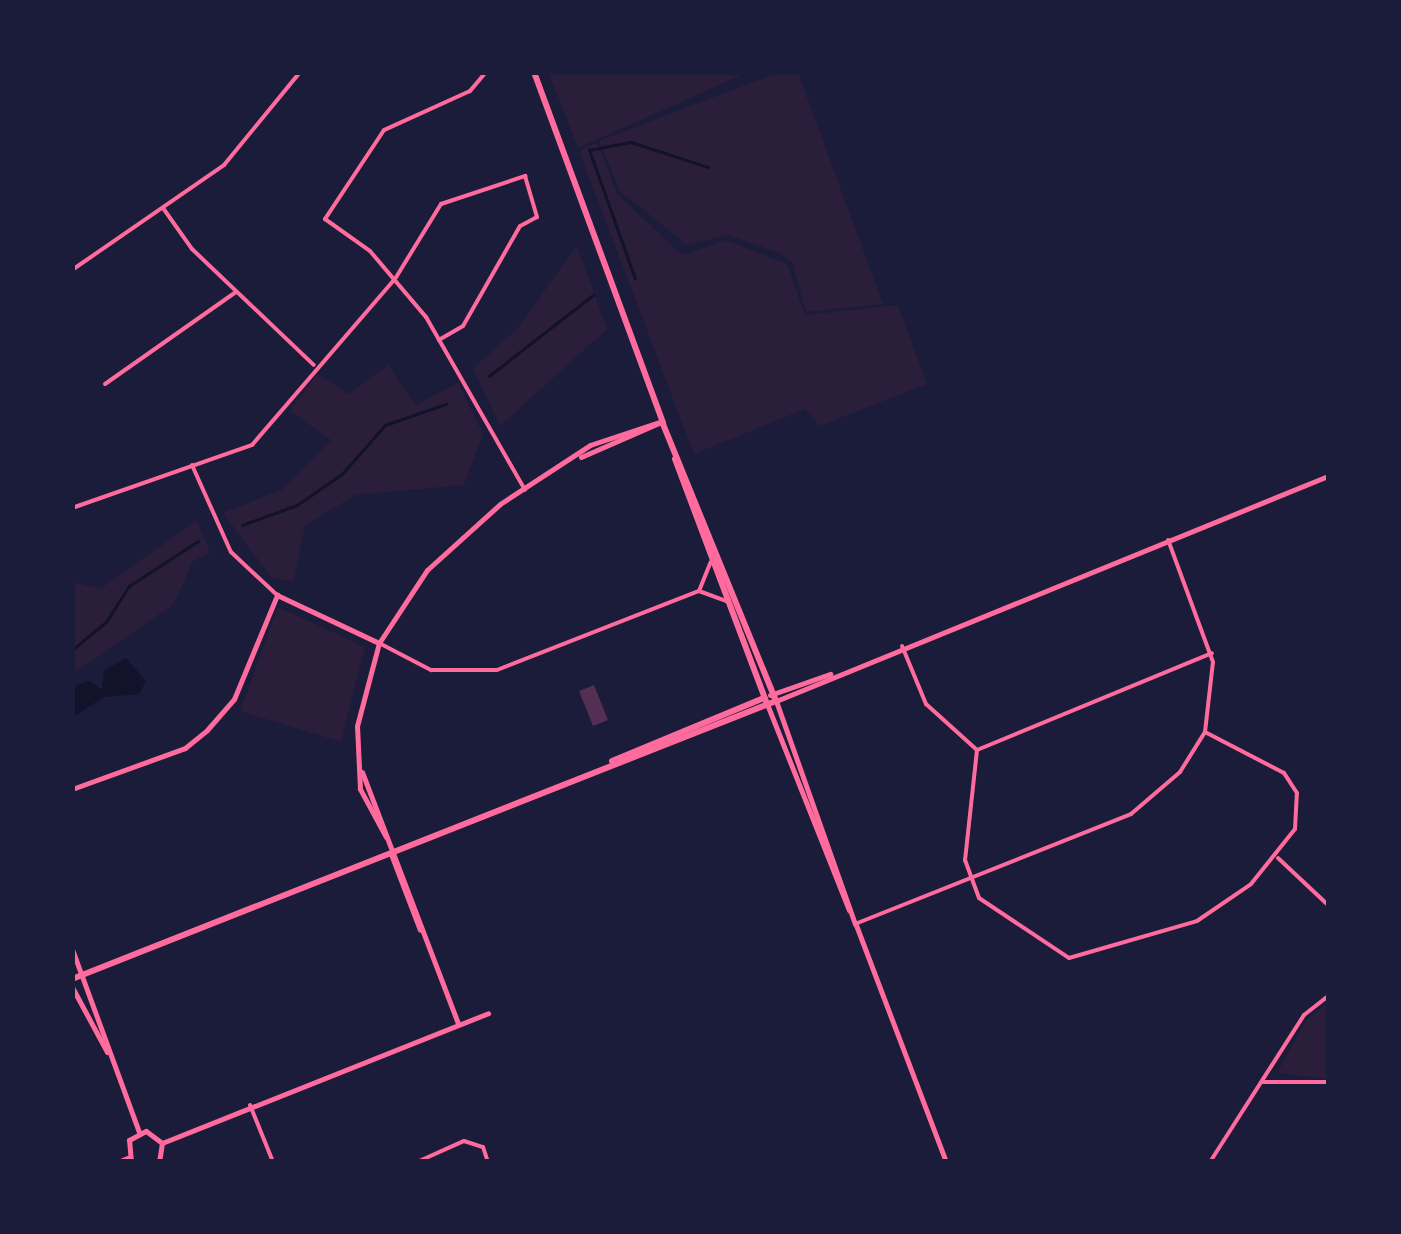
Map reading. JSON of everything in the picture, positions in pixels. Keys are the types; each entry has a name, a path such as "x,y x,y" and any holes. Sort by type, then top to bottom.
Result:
{"main road":[{"path":"534,72 765,701"},
{"path":"72,978 775,697 662,421"}],"street":[{"path":"72,270 224,166 300,72"},
{"path":"486,72 470,91 384,130 329,201 325,219 395,280 440,340 526,490"},
{"path":"72,508 252,445 314,365 395,280 441,204 516,175 530,181 537,216 520,226 474,313 440,340"},
{"path":"163,208 236,292 314,365"},
{"path":"105,384 236,292"},
{"path":"581,457 590,445 662,421"},
{"path":"386,837 360,789 357,726 379,643 428,570 526,490 581,457 662,421"},
{"path":"192,464 231,552 278,595 431,670 481,673 698,591 728,601"},
{"path":"946,1162 775,697 1328,476"},
{"path":"856,924 1131,814 1180,772 1205,732 1212,653 1168,540"},
{"path":"698,591 711,558"},
{"path":"72,789 185,748 208,730 234,699 278,595"},
{"path":"902,646 926,704 977,750"},
{"path":"977,750 1212,653"},
{"path":"765,701 856,924"},
{"path":"977,750 970,880 979,898 1042,946 1095,958 1197,921 1278,858 1301,812 1297,793 1264,760 1205,732"},
{"path":"360,770 458,1024"},
{"path":"390,851 391,875 422,932"},
{"path":"1278,858 1328,905"},
{"path":"72,949 106,1052"},
{"path":"72,987 106,1052 139,1132 130,1160 118,1162"},
{"path":"1210,1162 1304,1014 1328,996"},
{"path":"139,1132 162,1142 488,1013"},
{"path":"1263,1082 1328,1082"},
{"path":"250,1105 273,1162"},
{"path":"418,1162 464,1141 483,1148 488,1162"},
{"path":"160,1162 162,1142"}],"shaded area":[{"path":"549,73 746,73 578,148"},
{"path":"777,73 798,73 883,304 806,312 792,262 777,252 727,235 687,245 620,191 599,141"},
{"path":"597,142 617,194 682,255 726,240 787,264 805,315 898,305 927,384 819,426 805,409 694,454 579,151"},
{"path":"577,246 607,329 500,426 473,368 516,330"},
{"path":"388,365 416,405 458,383 483,434 464,485 355,495 305,526 293,582 271,577 223,513 283,489 331,440 290,411 317,374 349,394"},
{"path":"197,520 210,553 193,561 174,604 73,674 73,582 100,589"},
{"path":"278,607 365,647 341,742 240,711"},
{"path":"126,658 146,681 139,694 104,697 73,717 73,686 90,681 102,690 104,671"},
{"path":"1328,1002 1328,1079 1277,1073 1306,1020"}],"building":[{"path":"594,685 608,720 593,726 579,691"}],"waterway":[{"path":"635,279 589,150 631,142 708,167"},
{"path":"489,376 593,295"},
{"path":"242,525 297,505 342,474 385,425 446,404"},
{"path":"72,650 106,622 129,586 198,541"}]}
